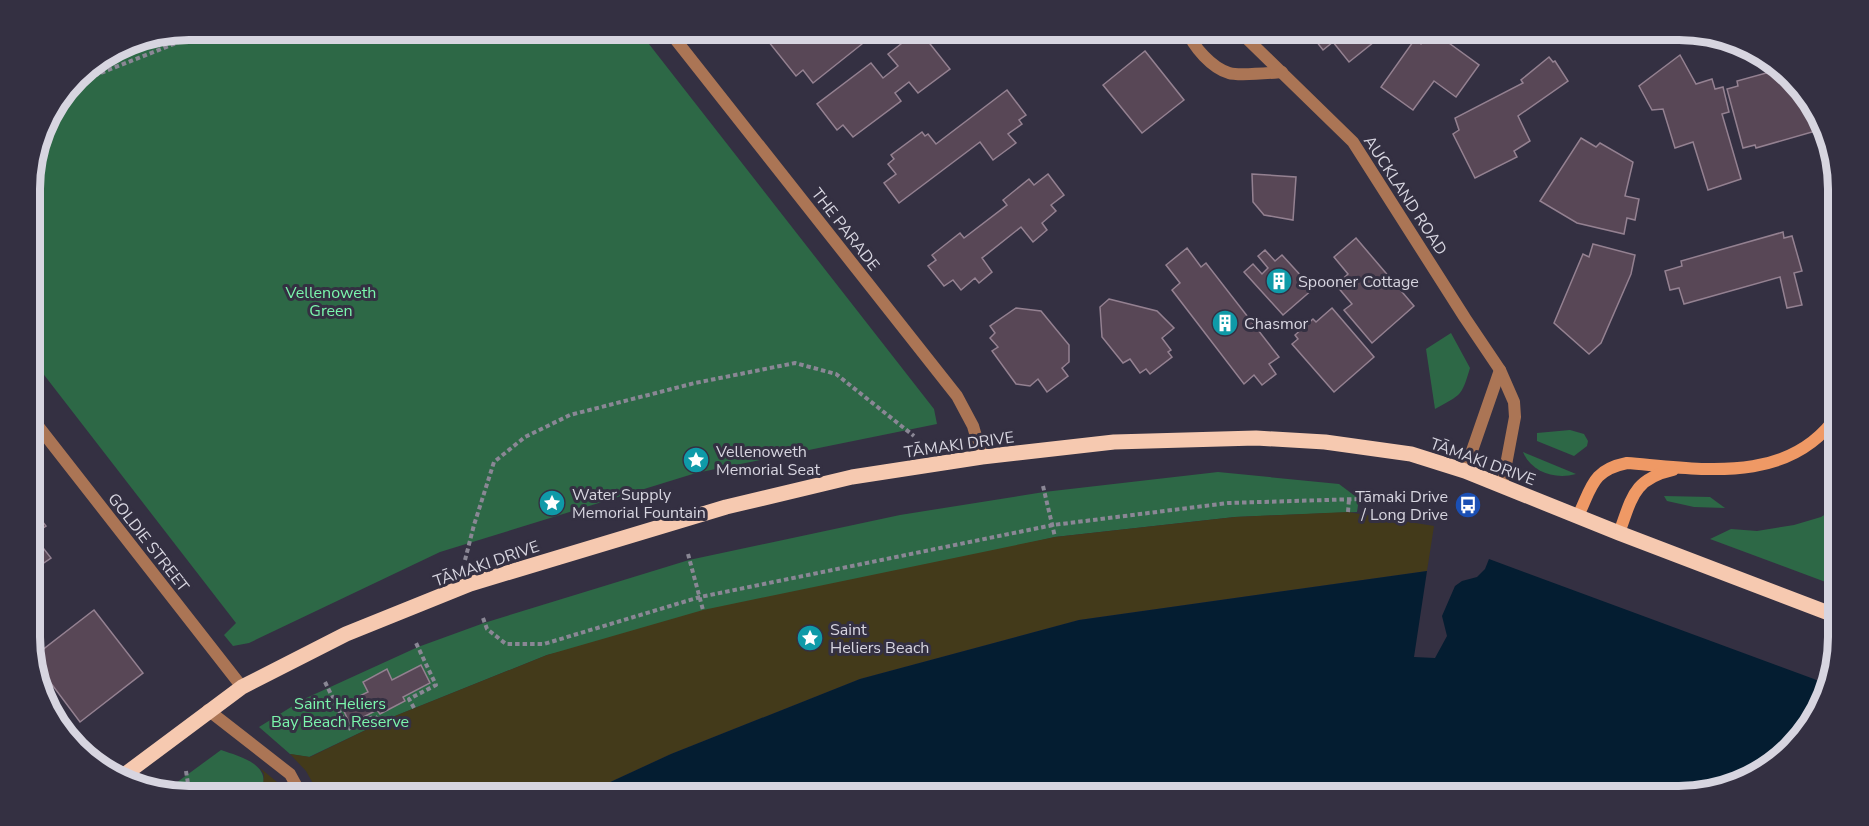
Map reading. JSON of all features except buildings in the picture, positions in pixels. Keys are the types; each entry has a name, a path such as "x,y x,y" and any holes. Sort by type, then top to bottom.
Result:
{"main road":[{"name":"TĀMAKI DRIVE","path":"128,772 208,710 242,687 346,634 470,584 726,507 852,477 982,457 1114,442 1256,438 1325,442 1411,454 1465,471 1828,613"}],"street":[{"name":"THE PARADE","path":"676,40 957,396 973,426 982,457"},
{"path":"1192,40 1206,58 1230,74 1282,72"},
{"name":"AUCKLAND ROAD","path":"1246,40 1353,142 1500,370 1514,402 1515,417 1502,486"},
{"path":"1465,471 1500,370"},
{"path":"1578,516 1597,475 1612,466 1627,463 1731,470 1756,467 1779,461 1799,451 1818,438 1828,426"},
{"name":"GOLDIE STREET","path":"40,429 242,687"},
{"path":"1619,533 1638,487 1647,479 1660,473 1683,468"},
{"path":"208,710 290,774 297,786"}],"path":[{"path":"91,77 182,41"},
{"path":"465,560 494,462 525,437 570,416 695,383 795,363 836,374 914,436"},
{"path":"1043,486 1055,537"},
{"path":"483,618 487,629 506,644 544,644 700,597 1053,525 1228,503 1349,499 1400,493"},
{"path":"1348,512 1349,499"},
{"path":"688,554 703,610"},
{"path":"414,708 409,699 436,685 416,643"},
{"path":"326,682 348,729 375,716 379,724"},
{"path":"186,771 188,786"}],"green space":[{"name":"Vellenoweth Green","path":"190,40 646,40 934,409 937,424 696,473 440,552 249,643 233,646 224,635 236,623 41,370 41,180 46,151 56,124 77,91 91,77 115,60 142,48"},
{"path":"1451,333 1470,368 1459,394 1435,409 1426,349"},
{"path":"1570,430 1584,434 1588,441 1587,446 1574,456 1537,441 1537,433"},
{"path":"1523,452 1576,474 1560,476 1545,473 1532,465"},
{"name":"Saint Heliers Bay Beach Reserve","path":"1218,472 1339,484 1359,499 1357,512 1235,517 1055,537 547,655 395,716 309,757 290,754 259,727 304,699 418,647 484,623 689,560 900,515 1044,492"},
{"path":"1664,496 1710,497 1725,508 1694,507 1667,501"},
{"path":"1828,513 1828,583 1710,539 1731,529 1757,531 1794,525"},
{"name":"Saint Heliers Bay Beach Reserve","path":"221,750 257,766 264,779 263,786 174,784"}],"sand":[{"name":"Saint Heliers Beach","path":"1348,512 1434,526 1427,571 1079,620 860,679 671,754 602,786 314,786 306,771 290,754 310,757 395,716 547,655 703,610 1055,537 1235,517"},
{"path":"260,768 282,786 263,786 264,774"}],"water":[{"path":"1489,559 1814,679 1821,682 1817,694 1798,727 1770,755 1754,766 1727,778 1689,785 602,786 671,754 860,679 1079,620 1427,571 1414,657 1435,658 1447,636 1442,616 1455,586 1462,581 1477,577 1485,569"}],"place":[{"name":"Spooner Cottage","path":"1279,281"},
{"name":"Chasmor","path":"1225,323"},
{"name":"Vellenoweth Memorial Seat","path":"696,460"},
{"name":"Water Supply Memorial Fountain","path":"552,503"},
{"name":"Tāmaki Drive / Long Drive","path":"1468,505"},
{"name":"Saint Heliers Beach","path":"810,638"}]}
